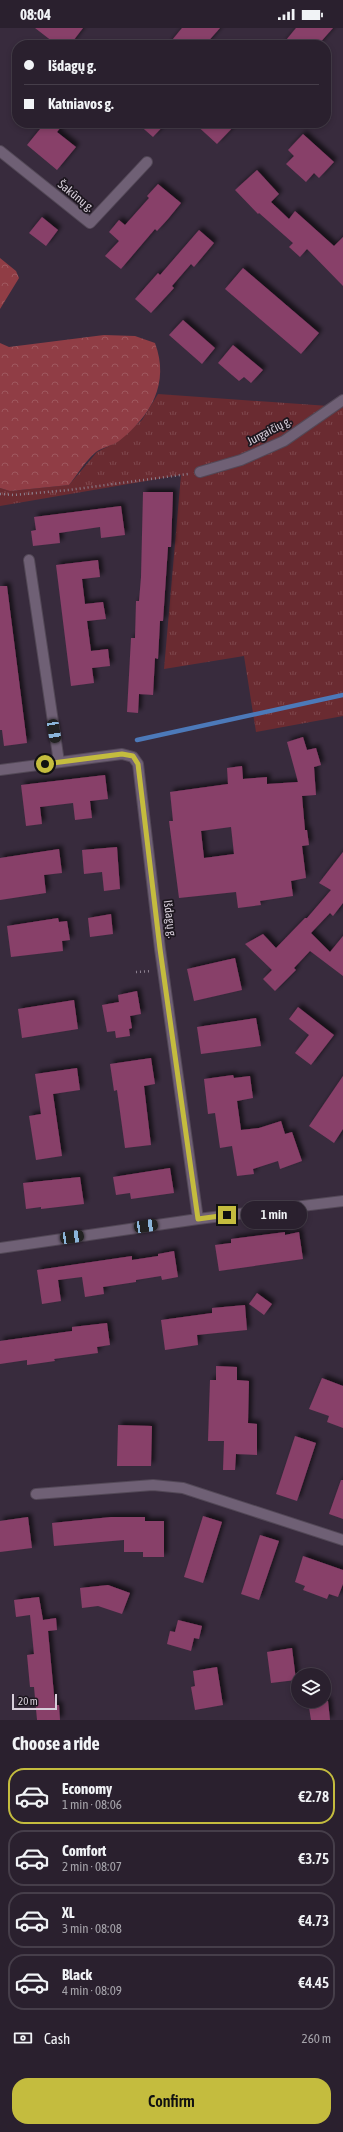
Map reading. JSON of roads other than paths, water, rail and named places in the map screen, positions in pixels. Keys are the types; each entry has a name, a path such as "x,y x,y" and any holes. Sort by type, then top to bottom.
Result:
{"street":[{"name":"Šakūnų g.","path":"0,151 90,223 147,162"},
{"name":"Jurgaičių g.","path":"200,472 241,460 284,441 343,400"},
{"path":"29,560 59,762"},
{"name":"Išdagų g.","path":"0,770 122,754 133,756 138,764 160,949 198,1219"},
{"path":"0,1248 198,1219 343,1201"},
{"path":"36,1494 153,1486 183,1488 343,1540"}],"waterway":[{"path":"137,740 343,695"}]}
